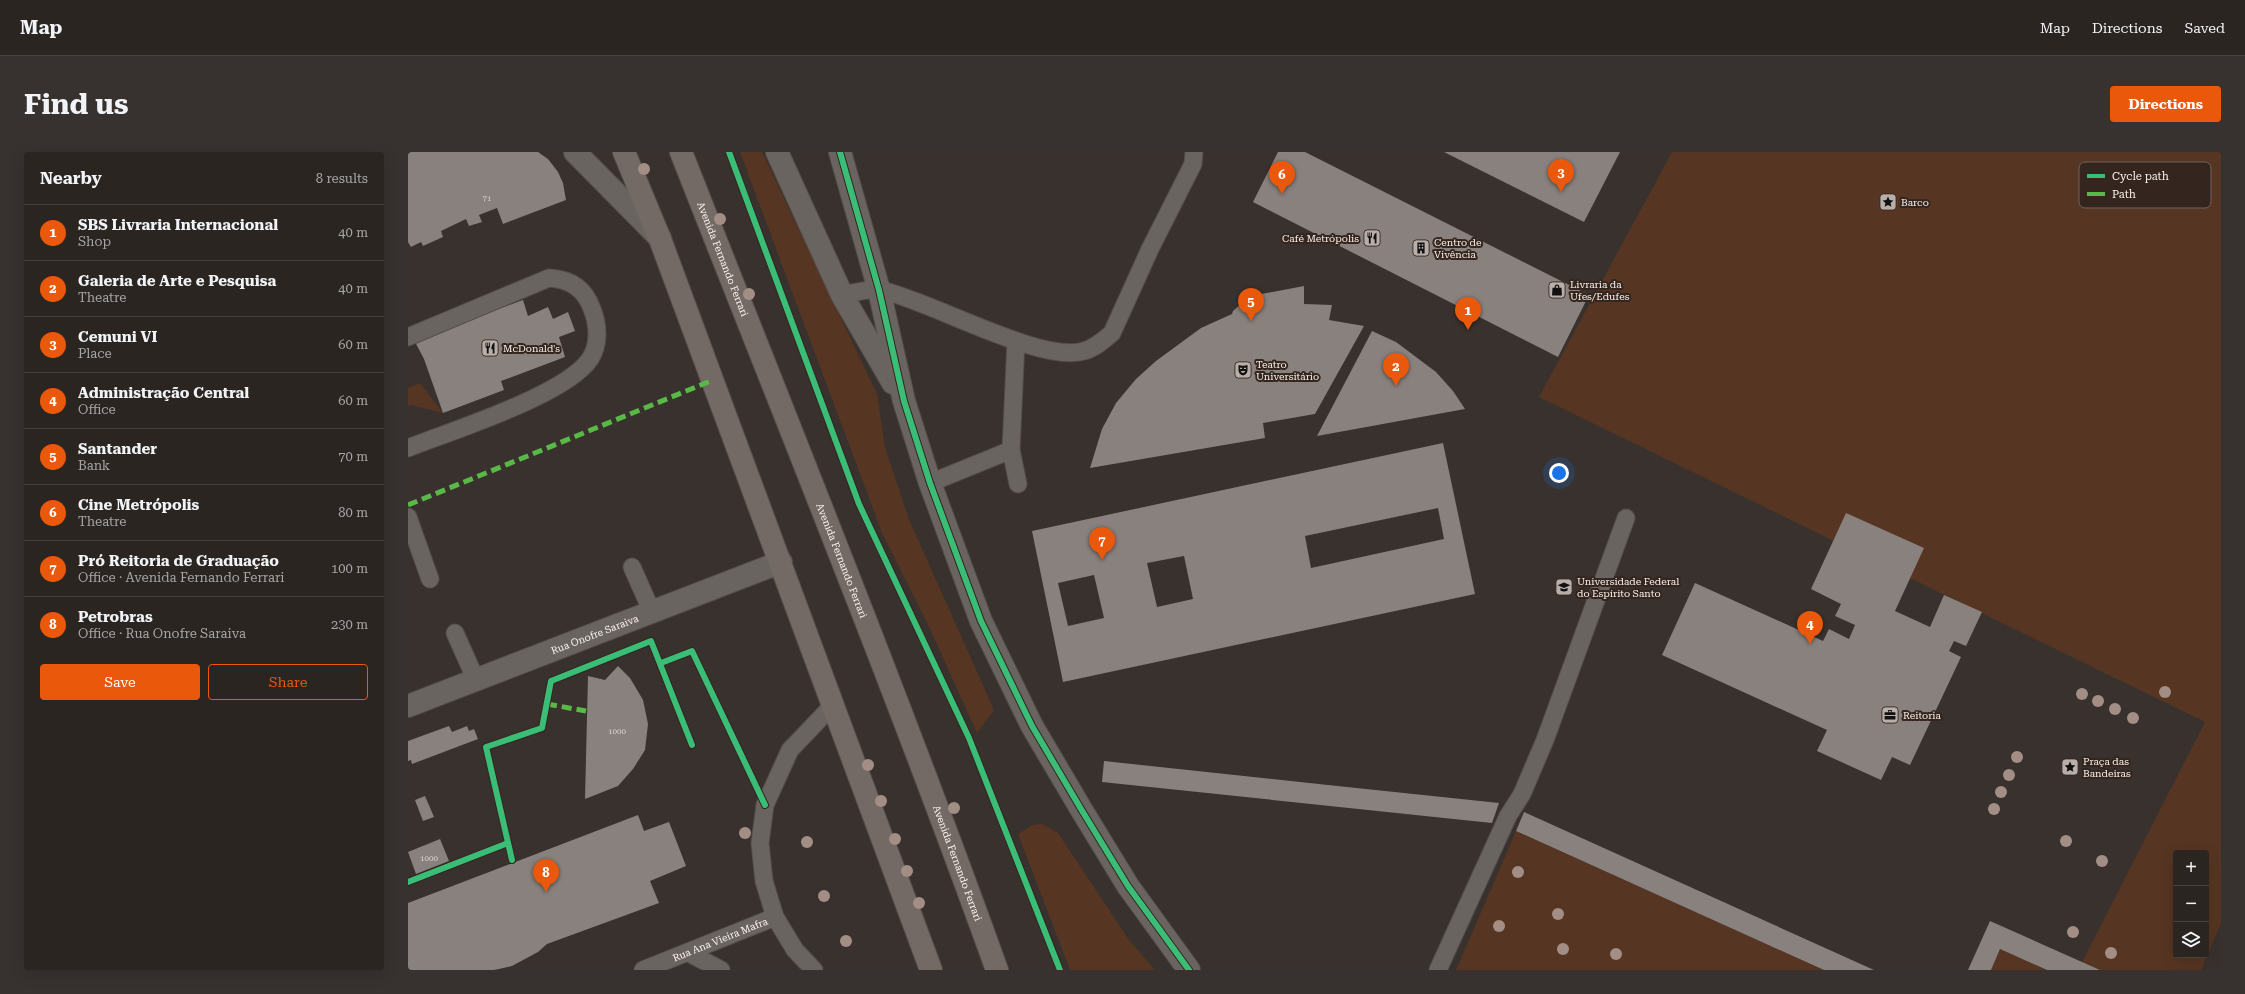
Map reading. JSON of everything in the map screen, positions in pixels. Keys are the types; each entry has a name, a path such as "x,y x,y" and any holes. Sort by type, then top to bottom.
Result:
{"main road":[{"path":"624,152 660,239 781,562 832,706 930,970"},
{"name":"Avenida Fernando Ferrari","path":"681,152 861,608 951,841 997,970"}],"street":[{"path":"575,152 660,239"},
{"path":"778,152 842,295 904,401"},
{"path":"840,152 879,290 904,401 930,483 981,621 1032,726 1128,886 1189,970"},
{"name":"Rua Onofre Saraiva","path":"408,706 781,562"}],"lane":[{"path":"842,295 879,290 924,303 1016,341 1048,350 1066,353 1084,352 1101,343 1112,333 1150,249 1193,164 1194,152"},
{"path":"408,338 535,282 549,278 563,278 577,287 588,298 596,320 596,341 594,347 590,358 578,373 531,399 408,448"},
{"path":"1016,341 1010,450 1018,484"},
{"path":"930,483 1010,450"},
{"path":"408,517 430,578"},
{"path":"1438,970 1508,816 1522,794 1545,740 1626,518"},
{"path":"632,567 652,612"},
{"path":"455,633 476,680"},
{"path":"814,970 795,950 776,917 764,881 760,843 765,805 790,750 832,706"},
{"name":"Rua Ana Vieira Mafra","path":"643,970 689,953 776,917"},
{"path":"689,953 721,970"}],"shaded area":[{"path":"740,152 762,152 877,394 885,447 908,517 994,710 977,733 930,629 882,533"},
{"path":"1672,152 2221,152 2221,923 2209,951 2209,850 2173,850 2173,958 2206,958 2201,970 2078,970 2205,722 1539,397"},
{"path":"420,383 443,413 411,405 408,406 408,388"},
{"path":"1042,824 1058,833 1129,940 1155,970 1070,970 1018,834 1033,825"},
{"path":"1516,831 1824,970 1456,970"},
{"path":"2000,949 2047,970 1991,970"}],"building":[{"path":"408,152 538,152 548,159 558,172 563,183 566,200 503,224 497,208 479,215 482,222 469,226 466,219 441,231 443,237 423,246 421,242 411,247 408,242"},
{"name":"Centro de Vivência","path":"1278,152 1305,152 1589,295 1558,357 1253,202"},
{"path":"1444,152 1620,152 1584,222"},
{"name":"Teatro Universitário","path":"1304,286 1304,304 1332,305 1329,320 1364,326 1315,414 1263,423 1265,438 1090,468 1102,429 1116,403 1136,379 1156,361 1201,328 1232,314 1233,311 1242,303 1256,295"},
{"name":"McDonald's","path":"523,300 528,316 548,307 553,319 568,312 575,331 559,337 565,357 501,381 504,390 443,413 424,359 414,340"},
{"path":"1372,331 1396,342 1436,372 1453,391 1465,409 1317,436"},
{"path":"1443,443 1475,594 1063,682 1032,531","holes":["1438,508 1444,539 1311,568 1305,536","1184,556 1193,599 1157,607 1147,563","1094,575 1104,618 1068,626 1058,583"]},
{"path":"1846,513 1924,548 1895,611 1930,627 1944,595 1982,612 1966,646 1954,641 1949,651 1961,657 1910,765 1892,757 1881,780 1817,751 1827,730 1662,655 1695,583 1823,641 1829,629 1849,639 1855,625 1835,616 1841,604 1811,589"},
{"path":"618,666 630,678 643,700 648,724 645,750 633,769 618,786 585,799 588,676 605,680"},
{"path":"449,726 452,732 467,726 469,731 474,729 478,739 412,764 411,760 408,761 408,741"},
{"path":"1104,761 1499,803 1492,823 1102,782"},
{"path":"425,796 434,817 423,821 415,800"},
{"path":"1524,812 1874,970 1824,970 1516,831"},
{"path":"638,815 644,831 669,822 686,866 650,881 659,903 547,944 538,952 512,966 494,970 408,970 408,903"},
{"path":"440,839 449,861 416,874 408,852"},
{"path":"1990,921 2100,970 2047,970 2000,949 1991,970 1968,970"}],"marked path":[{"path":"408,505 713,380"},
{"path":"547,704 586,711"}],"cycle path":[{"path":"729,152 859,504 969,738 1060,970"},
{"path":"840,152 879,290 904,401 930,483 981,621 1032,726 1081,809 1128,886 1189,970"},
{"path":"512,860 486,747 542,728 551,681 651,641 692,745"},
{"path":"661,663 692,651 765,805"},
{"path":"408,882 508,843"}],"place":[{"name":"Cemuni VI","path":"1561,192"},
{"name":"Cine Metrópolis","path":"1282,194"},
{"name":"Barco","path":"1888,202"},
{"name":"Café Metrópolis","path":"1372,238"},
{"name":"Centro de Vivência","path":"1421,248"},
{"name":"Livraria da Ufes/Edufes","path":"1557,290"},
{"name":"Santander","path":"1251,321"},
{"name":"SBS Livraria Internacional","path":"1468,330"},
{"name":"McDonald's","path":"490,348"},
{"name":"Teatro Universitário","path":"1243,370"},
{"name":"Galeria de Arte e Pesquisa","path":"1396,386"},
{"name":"Pró Reitoria de Graduação","path":"1102,560"},
{"name":"Universidade Federal do Espírito Santo","path":"1564,587"},
{"name":"Administração Central","path":"1810,644"},
{"name":"Reitoria","path":"1890,715"},
{"name":"Praça das Bandeiras","path":"2070,767"},
{"name":"Petrobras","path":"546,892"}]}
